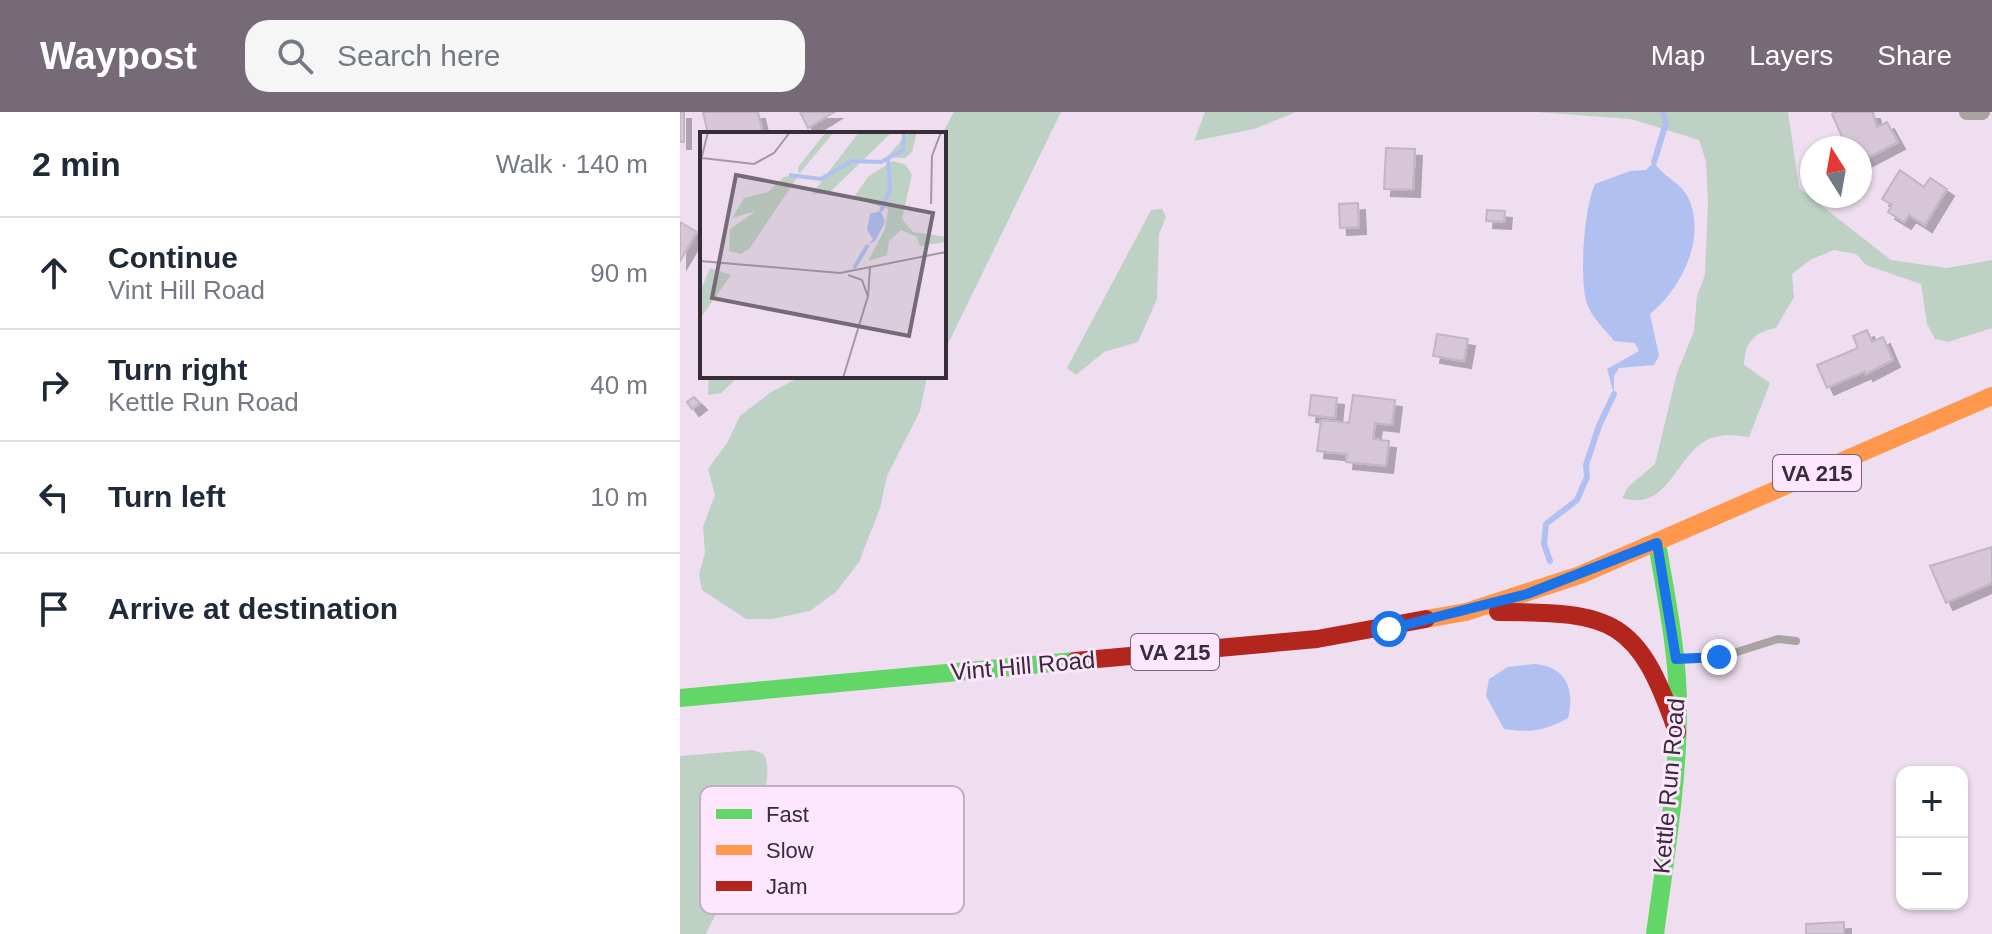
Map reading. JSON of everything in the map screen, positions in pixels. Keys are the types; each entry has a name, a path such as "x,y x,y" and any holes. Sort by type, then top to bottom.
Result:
{"main road":[{"name":"Vint Hill Road","path":"680,698 1317,639 1466,612 1527,594 1657,543 1992,396"},
{"name":"Kettle Run Road","path":"1655,934 1677,732 1676,659 1657,543"},
{"path":"1466,612 1579,612 1612,622 1633,638 1650,659 1677,732"}],"street":[{"path":"1967,112 1982,112"}],"lane":[{"path":"1676,659 1724,656 1778,639 1796,641"}],"green space":[{"path":"954,112 1061,112 946,348 946,132 943,132"},
{"path":"1205,112 1296,112 1254,129 1194,141"},
{"path":"1536,112 1788,112 1800,208 1825,208 1891,260 1947,268 1992,260 1992,328 1948,342 1935,339 1927,324 1921,284 1866,265 1856,254 1834,250 1810,260 1792,274 1794,297 1776,328 1756,335 1746,350 1744,365 1770,383 1749,437 1727,435 1710,438 1694,449 1669,482 1650,498 1622,498 1628,487 1655,464 1677,373 1694,331 1697,296 1705,275 1708,201 1706,161 1699,140 1631,119"},
{"path":"1162,209 1166,217 1159,234 1157,299 1138,342 1104,352 1076,375 1067,368 1151,210"},
{"path":"709,378 737,378 721,393 708,395"},
{"path":"798,378 927,378 920,411 887,476 880,508 859,562 836,592 810,611 772,619 746,619 702,590 699,574 705,553 703,527 715,495 708,469 727,443 740,416 771,392"},
{"path":"753,750 764,754 767,770 766,786 700,786 700,914 716,914 706,934 680,934 680,756"}],"water":[{"path":"1654,162 1688,197 1695,228 1693,245 1681,276 1650,314 1659,356 1654,365 1619,368 1614,376 1614,394 1607,369 1639,351 1635,343 1614,341 1587,304 1583,262 1588,209 1595,184 1630,171 1646,170"},
{"path":"1535,664 1555,670 1566,682 1570,698 1568,718 1537,730 1504,729 1486,696 1489,679 1508,667"}],"building":[{"path":"680,112 684,112 684,142 680,142"},
{"path":"703,112 758,112 763,132 708,132"},
{"path":"800,112 834,112 808,128"},
{"path":"1873,112 1877,127 1887,122 1898,142 1872,156 1872,136 1842,136 1832,114"},
{"path":"1386,148 1415,149 1413,190 1384,189"},
{"path":"1900,170 1924,187 1930,178 1947,189 1925,225 1909,215 1904,222 1888,212 1892,205 1882,199"},
{"path":"1358,203 1359,227 1340,228 1339,204"},
{"path":"1487,210 1505,211 1504,222 1486,221"},
{"path":"680,222 697,232 680,261"},
{"path":"1867,330 1872,342 1883,337 1893,360 1827,388 1817,365 1858,348 1853,336"},
{"path":"1437,334 1468,339 1464,361 1433,356"},
{"path":"1311,395 1337,398 1335,418 1309,415"},
{"path":"1353,395 1395,400 1392,425 1375,423 1373,439 1389,441 1386,466 1346,462 1347,454 1317,451 1321,420 1349,423"},
{"path":"694,397 700,403 692,409 687,402"},
{"path":"1992,547 1992,583 1946,603 1930,566"},
{"path":"1844,922 1844,934 1806,934 1806,924"}],"waterway":[{"path":"1654,162 1666,123 1663,112"},
{"path":"1550,561 1544,544 1546,524 1577,500 1587,477 1586,465 1599,426 1614,394"}],"traffic: fast":[{"path":"1655,934 1673,793 1678,708 1674,645 1657,543"},
{"path":"680,698 1075,661"}],"traffic: slow":[{"path":"1426,619 1466,612 1580,575 1992,396"}],"traffic: jam":[{"path":"1498,612 1569,615 1595,620 1616,630 1634,644 1649,666 1677,732"},
{"path":"1075,661 1317,639 1426,619"}],"route":[{"path":"1389,629 1466,612 1527,594 1657,543 1676,659 1719,657"}]}
